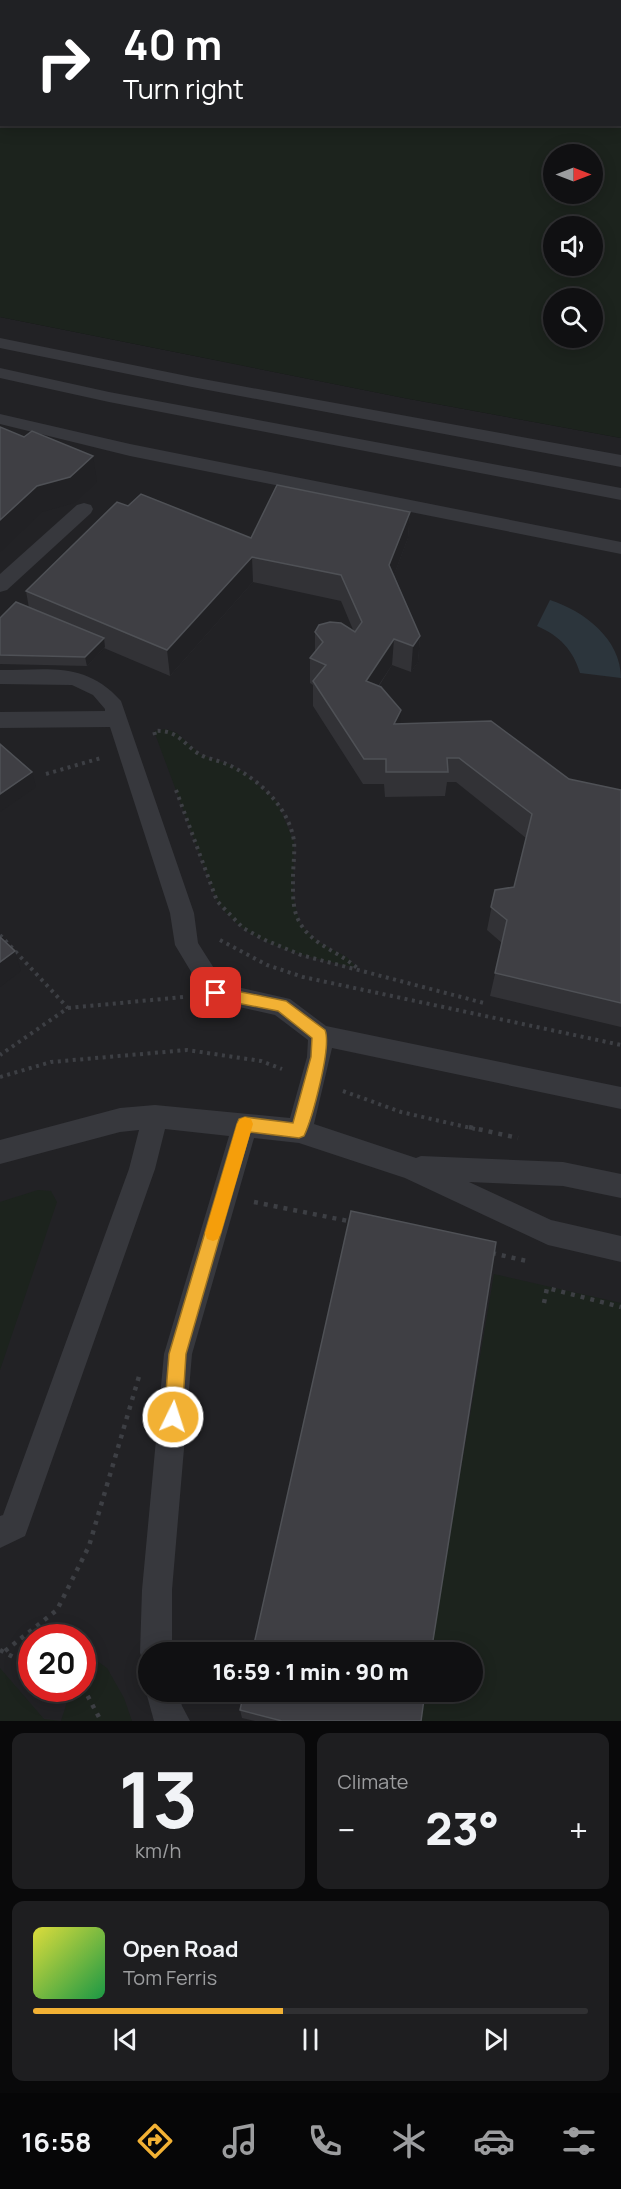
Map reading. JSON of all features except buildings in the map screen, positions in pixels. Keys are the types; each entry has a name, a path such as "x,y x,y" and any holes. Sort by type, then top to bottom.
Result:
{"lane":[{"path":"0,343 192,382 621,461"},
{"path":"0,373 109,397 621,494"},
{"path":"0,419 130,450 621,548"},
{"path":"0,585 84,508"},
{"path":"0,677 75,678 100,690 114,706 182,913 187,945 216,993 281,1006 320,1035 621,1098"},
{"path":"0,720 118,719"},
{"path":"299,1131 319,1057 320,1035"},
{"path":"0,1533 14,1525 142,1169 155,1117"},
{"path":"0,1152 120,1120 155,1117 299,1131 411,1168 548,1232 621,1249"},
{"path":"156,1642 157,1590 178,1354 245,1124"},
{"path":"411,1168 562,1174 621,1186"},
{"path":"165,1702 168,1715 174,1721"}],"path":[{"path":"158,742 154,731 166,729 177,734 201,754 245,773 277,802 294,842 293,897 300,924 318,942 346,957 357,968"},
{"path":"46,774 127,750"},
{"path":"174,784 217,901 226,915 272,944 301,955 484,1003"},
{"path":"182,913 229,945 267,965 303,976 621,1045"},
{"path":"0,935 68,1008"},
{"path":"0,1055 68,1008 216,993"},
{"path":"0,1077 51,1062 187,1050 261,1061 401,1112 528,1140"},
{"path":"223,1199 267,1203 358,1223"},
{"path":"484,1251 541,1264"},
{"path":"544,1303 548,1288 621,1307"},
{"path":"18,1659 3,1650 57,1610 89,1546 142,1365"},
{"path":"91,1702 101,1721"}],"shaded area":[{"path":"0,126 621,126 621,438 404,398 0,317"},
{"path":"0,317 404,398 621,438 621,1721 0,1721"},
{"path":"550,600 575,611 598,628 615,651 621,678 580,673 574,657 559,639 537,626"},
{"path":"166,729 177,733 201,755 231,765 245,773 277,802 294,842 293,897 300,924 318,942 347,957 357,968 299,954 261,939 244,929 217,901 154,731"},
{"path":"38,1190 51,1191 57,1202 0,1370 0,1202"},
{"path":"494,1274 621,1303 621,1721 419,1721 422,1702 483,1702 483,1642 432,1642"},
{"path":"96,1660 107,1668 124,1698 132,1721 61,1721 67,1702 96,1702"},
{"path":"0,1668 18,1689 18,1702 29,1702 44,1719 61,1721 0,1721"}],"slow traffic":[{"path":"213,1233 245,1124"}],"route":[{"path":"173,1417 178,1354 245,1124 299,1131 319,1057 320,1035 281,1006 216,993"}]}
